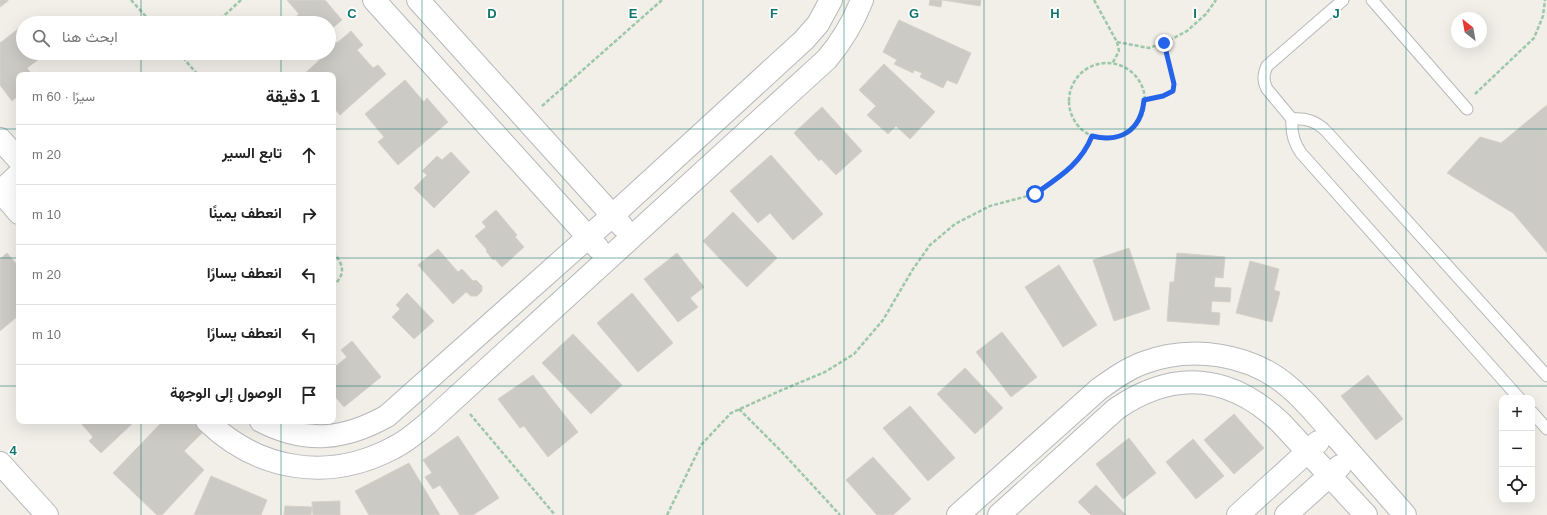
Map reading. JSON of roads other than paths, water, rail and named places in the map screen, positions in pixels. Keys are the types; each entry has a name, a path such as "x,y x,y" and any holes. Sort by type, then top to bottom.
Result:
{"street":[{"path":"374,0 608,259"},
{"path":"418,0 632,237"},
{"path":"267,424 274,428 293,433 312,436 332,435 351,432 370,425 387,416 613,215 804,40 818,24 831,0"},
{"path":"210,424 236,444 254,454 294,466 315,468 335,467 376,457 395,448 412,436 456,397 827,59 854,21 862,0"},
{"path":"0,139 16,157"},
{"path":"16,177 0,192 16,210"},
{"path":"958,515 1099,389 1120,374 1143,363 1168,356 1193,353 1219,355 1244,361 1267,372 1288,386 1307,404 1405,515"},
{"path":"999,515 1116,409 1133,397 1151,389 1171,384 1191,382 1212,384 1231,389 1249,397 1271,413 1366,515"},
{"path":"1238,515 1331,431"},
{"path":"1286,515 1352,455"},
{"path":"0,463 47,515"}],"lane":[{"path":"1343,0 1271,62 1264,72 1263,78 1267,90 1292,119 1292,137 1301,153 1516,395"},
{"path":"1372,0 1466,107"},
{"path":"1292,119 1302,118 1311,120 1319,124 1326,131 1547,376"},
{"path":"1535,415 1547,429"}]}
